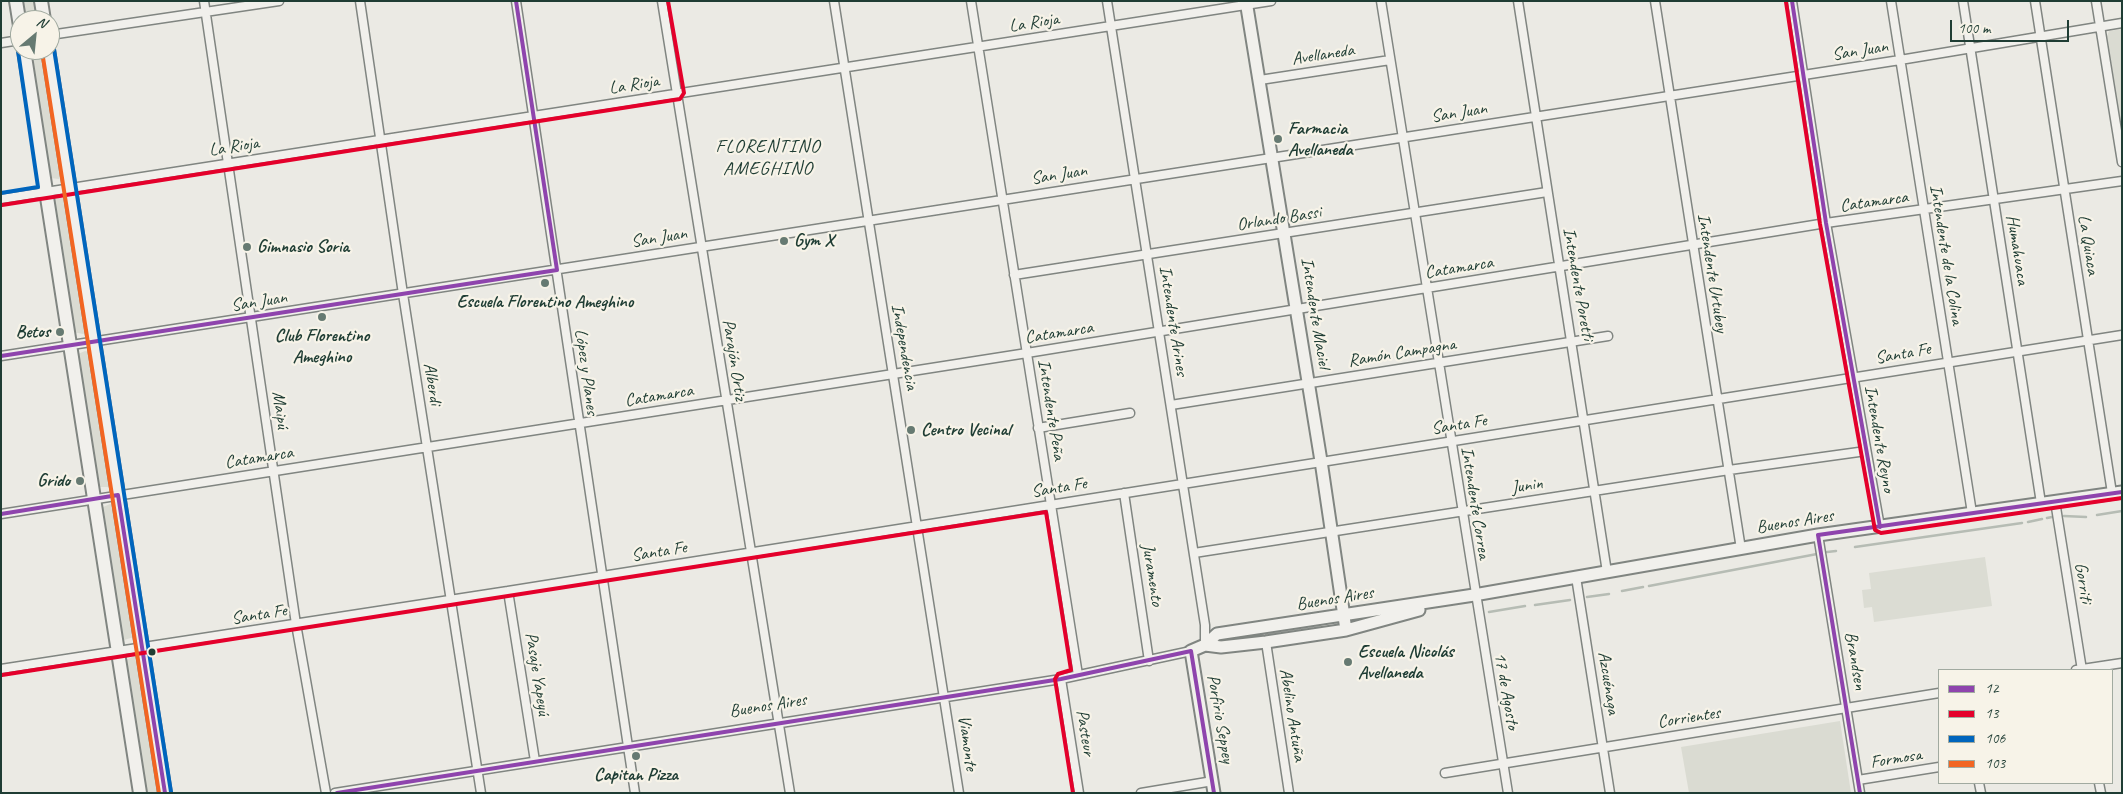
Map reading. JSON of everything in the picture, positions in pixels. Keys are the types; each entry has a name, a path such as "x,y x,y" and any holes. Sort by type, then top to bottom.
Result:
{"main road":[{"name":"Intendente Maciel","path":"1247,3 1273,157 1346,630"},
{"path":"25,60 140,793"},
{"path":"50,60 165,793"},
{"name":"Buenos Aires","path":"1191,650 1205,645 1217,634 1474,595 1818,536 2117,493"},
{"name":"Buenos Aires","path":"1205,645 1221,647 1346,630 1474,595"},
{"name":"Porfirio Seppey","path":"1191,650 1213,787"}],"street":[{"name":"Maipú","path":"204,1 296,624 326,793"},
{"path":"60,33 279,1"},
{"name":"Alberdi","path":"360,1 402,294 480,793"},
{"name":"López y Planes","path":"516,1 635,793"},
{"name":"Parajón Ortiz","path":"662,1 790,793"},
{"name":"Independencia","path":"834,1 945,697"},
{"name":"Intendente Peña","path":"971,1 1078,675"},
{"name":"Intendente Arines","path":"1107,1 1205,625 1205,645"},
{"name":"La Rioja","path":"1,199 978,47 1247,3 1271,1"},
{"name":"Intendente Correa","path":"1381,1 1474,595"},
{"name":"Intendente Poretti","path":"1518,1 1559,267 1573,342 1607,572"},
{"name":"Intendente Urtubey","path":"1655,1 1741,549"},
{"name":"Intendente Reyno","path":"1792,1 1826,224 1880,527"},
{"name":"Intendente de la Colina","path":"1891,1 1972,513"},
{"name":"Humahuaca","path":"1963,1 2041,503"},
{"name":"La Quiaca","path":"2035,1 2087,340 2117,493"},
{"path":"2096,1 2122,162"},
{"name":"San Juan","path":"1,356 868,222 1670,94 1900,60 2122,23"},
{"name":"Avellaneda","path":"1260,80 1390,60"},
{"name":"Catamarca","path":"1,514 1027,353 1826,224 2122,181"},
{"name":"Orlando Bassi","path":"1014,275 1547,192"},
{"name":"Santa Fe","path":"1,669 451,600 1584,420 1717,397 1852,378 1948,361 2122,335"},
{"name":"Ramón Campagna","path":"1170,405 1608,336"},
{"path":"1038,428 1130,414"},
{"name":"Junin","path":"1194,554 1729,470 1866,451"},
{"name":"Juramento","path":"1124,493 1149,661"},
{"name":"Gorriti","path":"2055,502 2080,669"},
{"name":"Brandsen","path":"1818,536 1860,793"},
{"name":"Azcuénaga","path":"1576,577 1610,793"},
{"name":"Pasaje Yapeyú","path":"508,591 535,761"},
{"name":"17 de Agosto","path":"1474,595 1508,793"},
{"name":"Abelino Antuña","path":"1266,642 1289,793"},
{"name":"Buenos Aires","path":"335,793 1061,679 1149,661 1191,650"},
{"path":"2086,669 2122,663"},
{"name":"Pasteur","path":"1061,679 1079,793"},
{"name":"Corrientes","path":"1445,773 1938,693"},
{"name":"Viamonte","path":"945,697 959,793"},
{"name":"Formosa","path":"1858,780 1938,768"},
{"path":"1141,793 1213,787"}],"shaded area":[{"path":"21,1 36,1 37,10 22,10"},
{"path":"2122,29 2122,133 2107,36 2109,31"},
{"path":"32,60 45,60 62,176 59,179 50,178"},
{"path":"56,197 66,198 87,332 83,334 73,332 53,202"},
{"path":"85,351 89,352 111,484 108,487 98,487 78,354"},
{"path":"110,504 114,506 134,637 124,640 121,637 101,508"},
{"path":"1985,557 1992,606 1874,622 1872,607 1864,608 1862,590 1871,589 1869,573"},
{"path":"134,656 138,658 160,793 145,793 126,660"},
{"path":"1840,721 1851,793 1689,793 1681,747"}],"waterway":[{"path":"2097,515 2122,511"},
{"path":"2064,516 2086,517"},
{"path":"2047,518 2052,517"},
{"path":"2028,522 2042,519"},
{"path":"1855,547 2022,523"},
{"path":"1827,552 1836,551"},
{"path":"1649,586 1817,554"},
{"path":"1622,591 1643,587"},
{"path":"1587,597 1609,594"},
{"path":"1535,605 1570,600"},
{"path":"1489,612 1525,606"}],"transit line":[{"name":"12","path":"1,356 557,270 516,1"},
{"name":"13","path":"2,205 680,99 684,93 668,1"},
{"name":"12","path":"1792,1 1826,223 1880,527"},
{"name":"13","path":"1786,2 1820,224 1875,530 1881,533 2122,498"},
{"name":"106","path":"1,193 38,187 19,60"},
{"name":"103","path":"43,60 159,793"},
{"name":"106","path":"56,60 171,792"},
{"name":"12","path":"1860,793 1818,535 2122,492"},
{"name":"12","path":"1,514 118,495 165,793"},
{"name":"13","path":"2,675 1046,512 1071,670 1058,674 1055,679 1073,793"},
{"name":"12","path":"337,793 1061,679 1191,651 1214,793"}],"place":[{"name":"Farmacia Avellaneda","path":"1278,139"},
{"name":"Gym X","path":"784,241"},
{"name":"Gimnasio Soria","path":"247,247"},
{"name":"Escuela Florentino Ameghino","path":"545,283"},
{"name":"Club Florentino Ameghino","path":"322,317"},
{"name":"Betos","path":"60,332"},
{"name":"Centro Vecinal","path":"911,430"},
{"name":"Grido","path":"80,481"},
{"name":"Escuela Nicolás Avellaneda","path":"1348,662"},
{"name":"Capitan Pizza","path":"636,756"}],"district":[{"name":"FLORENTINO AMEGHINO","path":"768,158"}]}
